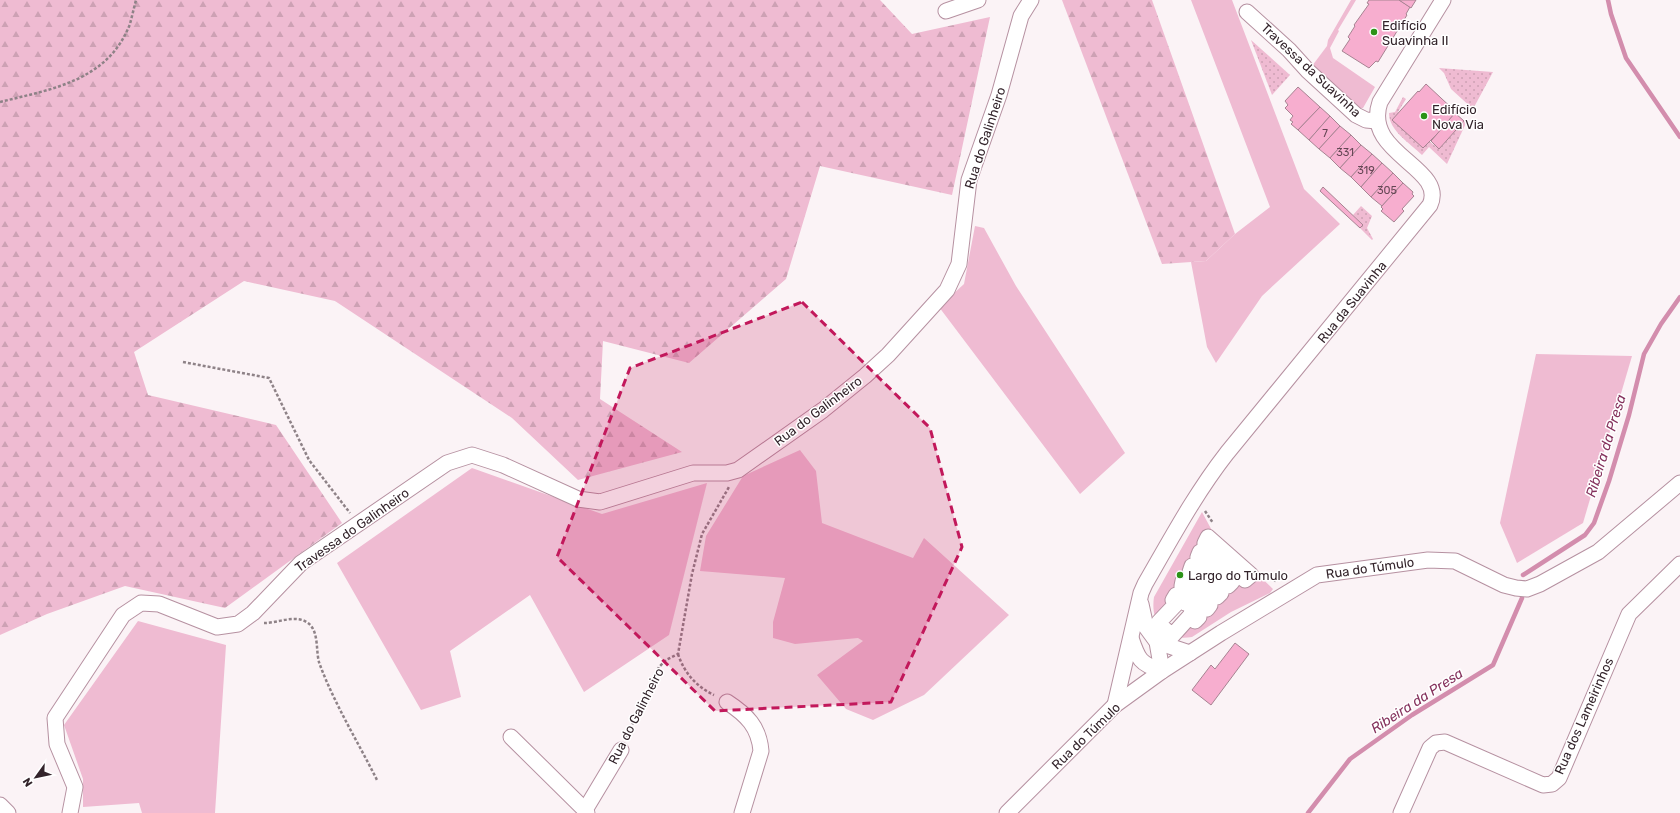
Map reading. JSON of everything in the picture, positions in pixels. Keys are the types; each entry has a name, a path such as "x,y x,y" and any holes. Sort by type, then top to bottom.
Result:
{"street":[{"path":"946,11 978,0"},
{"name":"Rua do Galinheiro","path":"738,470 823,410 865,376 888,355 947,290 959,264 969,180 999,95 1021,16 1031,0"},
{"path":"1377,121 1377,111 1380,102 1443,0"},
{"name":"Travessa da Suavinha","path":"1247,12 1289,50 1308,71 1356,114 1366,120 1377,121"},
{"name":"Rua da Suavinha","path":"1115,705 1145,584 1210,476 1430,205 1433,194 1428,182 1385,140 1377,121"},
{"name":"Travessa do Galinheiro","path":"70,813 75,787 57,744 55,718 123,615 141,603 159,604 217,627 238,624 253,613 301,564 447,463 472,455 503,465 578,498 600,502 693,473 728,472 738,470"},
{"name":"Rua do Túmulo","path":"1006,813 1115,705 1162,671 1317,575 1428,560 1455,561 1504,585 1527,589 1540,584 1598,552 1680,483"},
{"path":"1208,538 1251,576 1245,580 1232,568 1225,575 1232,582 1228,586 1221,578 1214,586 1221,593 1217,597 1209,590 1202,597 1210,605 1206,609 1198,601 1190,609 1199,617 1195,621 1190,616 1172,636 1158,623 1177,603 1173,600 1176,595 1184,603 1192,596 1182,586 1183,581 1195,591 1202,583 1190,572 1192,566 1206,579 1212,570 1198,557 1200,552 1216,566 1222,558 1205,543 1208,538"},
{"name":"Rua dos Lameirinhos","path":"1402,813 1430,748 1436,743 1445,742 1542,785 1552,784 1559,778 1629,614 1680,564"},
{"path":"1140,601 1146,626 1156,642 1162,671"},
{"path":"1131,636 1135,649 1144,664 1162,671"},
{"path":"1156,642 1190,653"},
{"path":"727,702 743,712 755,729 762,751 742,813"},
{"path":"511,737 586,812"},
{"name":"Rua do Galinheiro","path":"586,812 621,750"},
{"path":"0,805 8,813"}],"path":[{"path":"0,102 59,87 90,73 105,61 121,41 130,24 136,0"},
{"path":"183,362 269,378 309,460 358,524"},
{"path":"727,702 706,691 694,681 681,664 678,654 692,574 702,534 738,470"},
{"path":"246,618 265,623 301,618 310,624 315,634 317,658 325,680 378,780"},
{"name":"Rua do Galinheiro","path":"621,750 659,667 666,660 678,654"}],"highlighted area":[{"path":"802,302 930,428 962,547 891,702 715,711 557,557 630,368"}],"green space":[{"path":"0,0 880,0 912,34 990,17 952,195 820,166 786,279 689,363 603,341 600,399 682,452 578,480 512,418 335,301 244,281 134,352 148,395 276,425 342,523 225,608 125,586 47,614 0,635"},
{"path":"1062,0 1152,0 1235,234 1206,261 1162,264"},
{"path":"1191,0 1232,0 1304,189 1340,224 1262,296 1216,363 1207,347 1191,262 1206,261 1235,234 1270,207"},
{"path":"1351,0 1356,0 1338,30 1339,31 1330,48 1333,58 1375,87 1363,108 1358,108 1312,66 1327,46 1328,40"},
{"path":"1251,40 1290,75 1272,95"},
{"path":"1439,68 1493,72 1473,109 1451,89 1444,73"},
{"path":"1403,97 1406,99 1398,112 1399,113 1393,120 1423,148 1429,141 1439,149 1464,121 1466,123 1447,164 1429,147 1422,155 1396,131 1392,125 1389,113 1395,112"},
{"path":"1361,206 1372,216 1367,228 1373,239 1372,240 1360,228 1363,225 1353,215"},
{"path":"975,226 984,228 1016,286 1125,453 1080,494 939,307 964,284"},
{"path":"1536,354 1632,356 1583,523 1517,563 1500,523"},
{"path":"800,450 816,471 822,523 913,558 924,538 1009,615 924,695 873,720 846,709 817,675 863,641 858,638 795,644 773,638 773,622 785,578 700,571 706,536 743,476"},
{"path":"472,468 602,514 707,483 669,635 584,692 530,595 450,651 461,697 421,710 337,563"},
{"name":"Largo do Túmulo","path":"1202,512 1216,538 1215,540 1246,568 1249,566 1273,589 1270,593 1231,612 1192,637 1182,638 1172,636 1190,616 1195,621 1199,617 1191,609 1198,601 1206,609 1210,605 1202,597 1209,589 1217,597 1221,593 1213,586 1221,578 1229,585 1232,582 1225,575 1232,568 1245,580 1251,576 1208,538 1205,543 1222,558 1216,566 1200,552 1198,557 1212,570 1206,579 1192,566 1190,572 1202,583 1195,591 1183,581 1182,586 1192,596 1185,603 1176,595 1173,600 1177,603 1158,623 1171,635 1161,629 1157,622 1154,615 1154,597"},
{"path":"138,621 226,645 215,813 142,813 139,803 83,807 83,779 64,725"}],"building":[{"name":"Edifício Suavinha II","path":"1369,0 1399,0 1410,7 1406,14 1407,15 1378,62 1376,61 1369,68 1342,51 1350,39 1348,37 1355,26 1354,25 1369,4 1367,3"},
{"path":"1399,0 1416,0 1411,8"},
{"name":"Edifício Nova Via","path":"1426,84 1456,112 1449,120 1450,121 1423,148 1392,120"},
{"path":"1298,87 1320,107 1298,130 1291,124 1293,122 1290,120 1293,116 1285,108 1288,105 1285,101"},
{"path":"1320,107 1330,116 1309,140 1298,130"},
{"path":"1455,113 1464,121 1439,149 1431,141"},
{"path":"1330,116 1340,126 1319,149 1309,140"},
{"path":"1340,126 1351,135 1330,158 1319,149"},
{"path":"1351,135 1361,145 1340,168 1330,158"},
{"path":"1361,145 1372,154 1351,177 1340,168"},
{"path":"1372,154 1382,163 1361,187 1351,177"},
{"path":"1382,163 1393,173 1371,197 1361,187"},
{"path":"1393,173 1403,183 1382,206 1371,197"},
{"path":"1403,183 1413,192 1412,194 1414,196 1402,209 1404,211 1394,222 1381,211 1383,209 1381,207"},
{"path":"1323,187 1363,225 1360,228 1320,191"},
{"path":"1235,643 1249,654 1211,705 1192,690 1211,665 1215,669"}],"waterway":[{"name":"Ribeira da Presa","path":"1608,0 1611,14 1626,58 1680,137"},
{"name":"Ribeira da Presa","path":"1523,575 1585,535 1594,523 1609,481 1629,415 1644,354 1661,324 1680,297"},
{"name":"Ribeira da Presa","path":"1308,813 1350,759 1412,715 1493,665 1522,598"}],"place":[{"name":"Edifício Suavinha II","path":"1374,32"},
{"name":"Edifício Nova Via","path":"1424,116"},
{"name":"Largo do Túmulo","path":"1180,575"}]}
